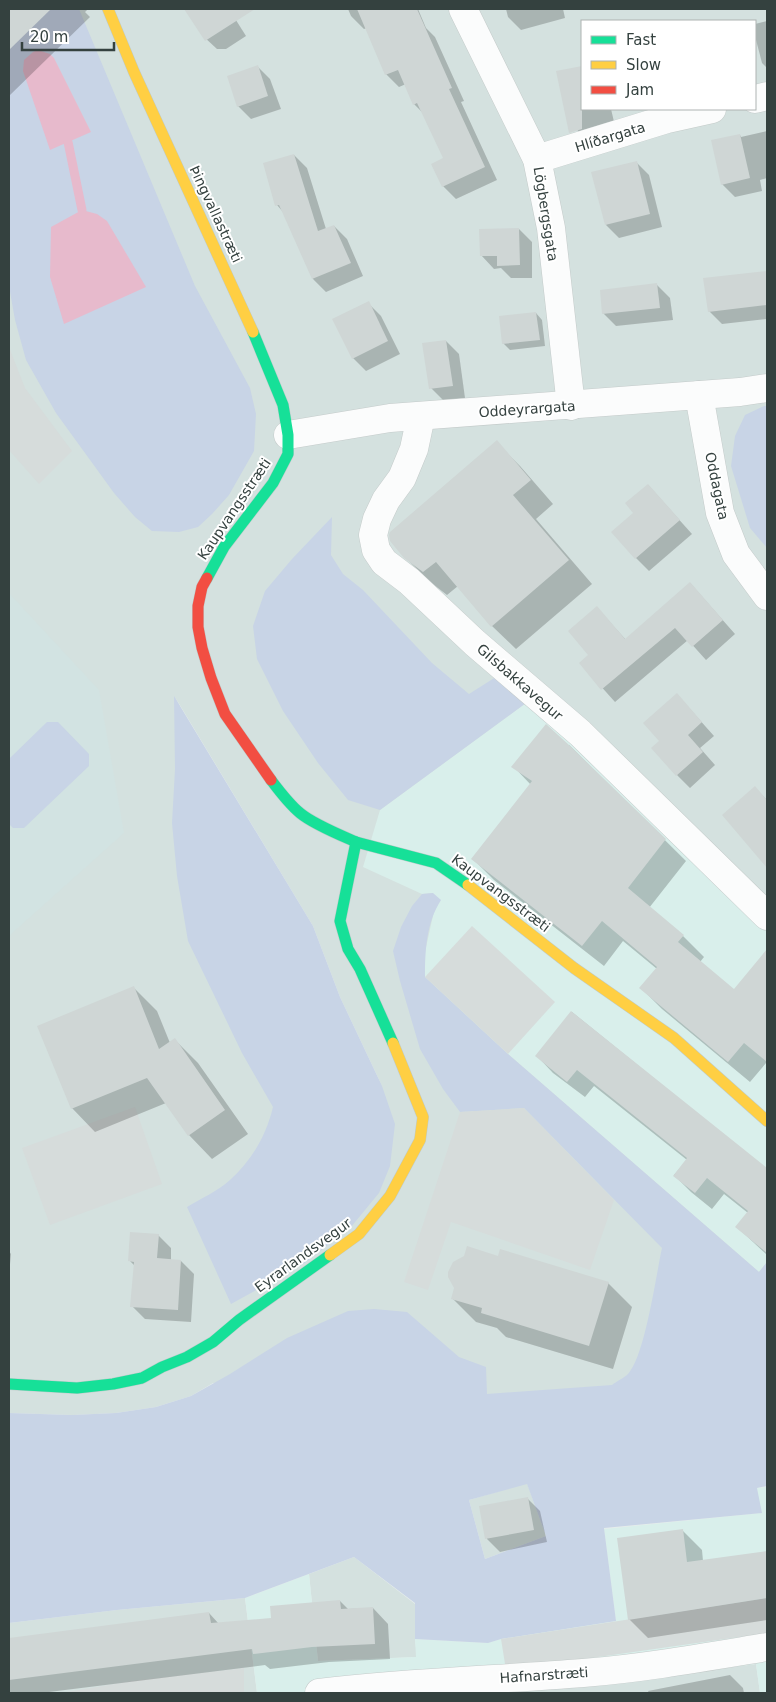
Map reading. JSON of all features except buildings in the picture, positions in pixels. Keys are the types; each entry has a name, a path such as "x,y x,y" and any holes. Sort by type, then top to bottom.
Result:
{"main road":[{"name":"Þingvallastræti","path":"108,9 134,72 264,356 283,405 288,435"},
{"name":"Kaupvangsstræti","path":"288,435 288,454 273,483 224,547 202,587 198,606 198,627 211,678 225,714 281,794 300,814 356,842 436,863 462,880 574,968 674,1038 767,1121"},
{"name":"Eyrarlandsvegur","path":"9,1384 76,1388 112,1384 142,1378 162,1367 187,1357 213,1342 239,1320 359,1234 390,1196 420,1140 423,1117 401,1060 360,969 348,949 340,921 356,842"}],"street":[{"name":"Lögbergsgata","path":"463,9 537,159 551,228 571,406"},
{"name":"Hlíðargata","path":"537,159 667,119 708,110"},
{"name":"Oddeyrargata","path":"288,435 390,418 571,406 740,392 767,388"},
{"name":"Oddagata","path":"699,395 720,513 736,554 767,596"},
{"name":"Gilsbakkavegur","path":"421,416 414,449 402,478 386,500 377,518 374,535 376,550 384,562 580,733 767,916"},
{"name":"Hafnarstræti","path":"319,1693 386,1685 594,1672 672,1663 767,1647"}],"shaded area":[{"path":"9,9 79,9 195,286 250,388 256,414 254,451 229,495 198,527 179,532 152,531 135,517 114,493 56,413 26,360 15,320 9,286"},
{"path":"79,9 767,9 767,1383 662,1424 213,1383 191,1396 156,1407 116,1413 72,1415 9,1413 9,70","holes":["175,697 313,926 340,997 382,1086"]},
{"path":"38,50 50,54 54,58 91,132 50,150 23,71 24,60"},
{"path":"82,210 97,214 107,221 146,287 64,324 50,277 51,227"},
{"path":"9,347 25,388 72,451 39,484 9,450"},
{"path":"767,406 767,548 750,528 731,466 735,436 745,415"},
{"path":"332,517 331,555 343,574 363,590 432,663 469,694 499,675 526,703 380,810 348,800 318,763 283,711 257,659 253,626 265,591"},
{"path":"9,593 99,690 124,833 9,936"},
{"path":"174,696 313,926 340,997 382,1086 395,1124 390,1166 379,1193 351,1227 305,1263 231,1304 187,1207 225,1184 245,1164 262,1138 273,1107 242,1053 188,941 177,876 172,823 175,769"},
{"path":"526,703 661,819 767,925 767,1262 759,1272 508,1054 425,977 425,952 434,911 433,893 422,894 363,867 380,810"},
{"path":"47,722 58,722 89,754 89,766 24,828 13,828 9,824 9,759"},
{"path":"433,893 441,900 429,928 425,977 508,1054 759,1272 767,1262 767,1486 757,1488 762,1513 604,1528 616,1621 501,1639 488,1643 415,1639 415,1603 354,1557 245,1598 117,1610 9,1623 9,1413 72,1415 116,1413 156,1407 191,1396 287,1338 348,1311 374,1309 407,1312 459,1357 486,1367 487,1394 612,1385 628,1374 634,1365 645,1333 662,1248 524,1108 460,1112 443,1089 420,1049 393,951 401,927 412,906 422,894","holes":["527,1484 546,1536 485,1559 469,1500"]},
{"path":"472,926 555,1002 508,1054 425,977"},
{"path":"135,1107 162,1184 50,1225 22,1148"},
{"path":"524,1108 614,1200 590,1270 451,1222 428,1290 404,1282 460,1112"},
{"path":"527,1483 546,1536 485,1559 469,1500"},
{"path":"767,1487 767,1693 760,1693 756,1664 510,1691 510,1693 257,1693 245,1598 309,1574 318,1661 416,1657 415,1639 488,1643 501,1639 616,1621 604,1529 761,1513 757,1488"},
{"path":"354,1557 415,1604 417,1657 318,1661 309,1574"},
{"path":"245,1598 257,1693 9,1693 9,1623 117,1610"},
{"path":"767,1598 767,1633 506,1670 501,1639"},
{"path":"756,1664 760,1693 510,1693 510,1690 686,1673"},
{"path":"244,1668 244,1693 61,1693 133,1681"}],"waterway":[{"path":"68,142 82,210"}],"traffic: fast":[{"path":"207,578 224,547 273,483 288,454 288,435 283,405 253,332"},
{"path":"271,780 296,809 319,825 356,842 436,863 468,885"},
{"path":"356,842 340,921 348,949 360,969 393,1043"},
{"path":"9,1384 77,1388 113,1384 142,1378 162,1367 187,1357 213,1342 239,1320 330,1255"}],"traffic: slow":[{"path":"108,9 134,72 253,332"},
{"path":"468,885 574,968 674,1038 767,1121"},
{"path":"330,1255 359,1234 390,1196 420,1140 423,1117 393,1043"}],"traffic: jam":[{"path":"207,578 202,587 198,606 198,627 211,678 225,714 271,780"}]}
